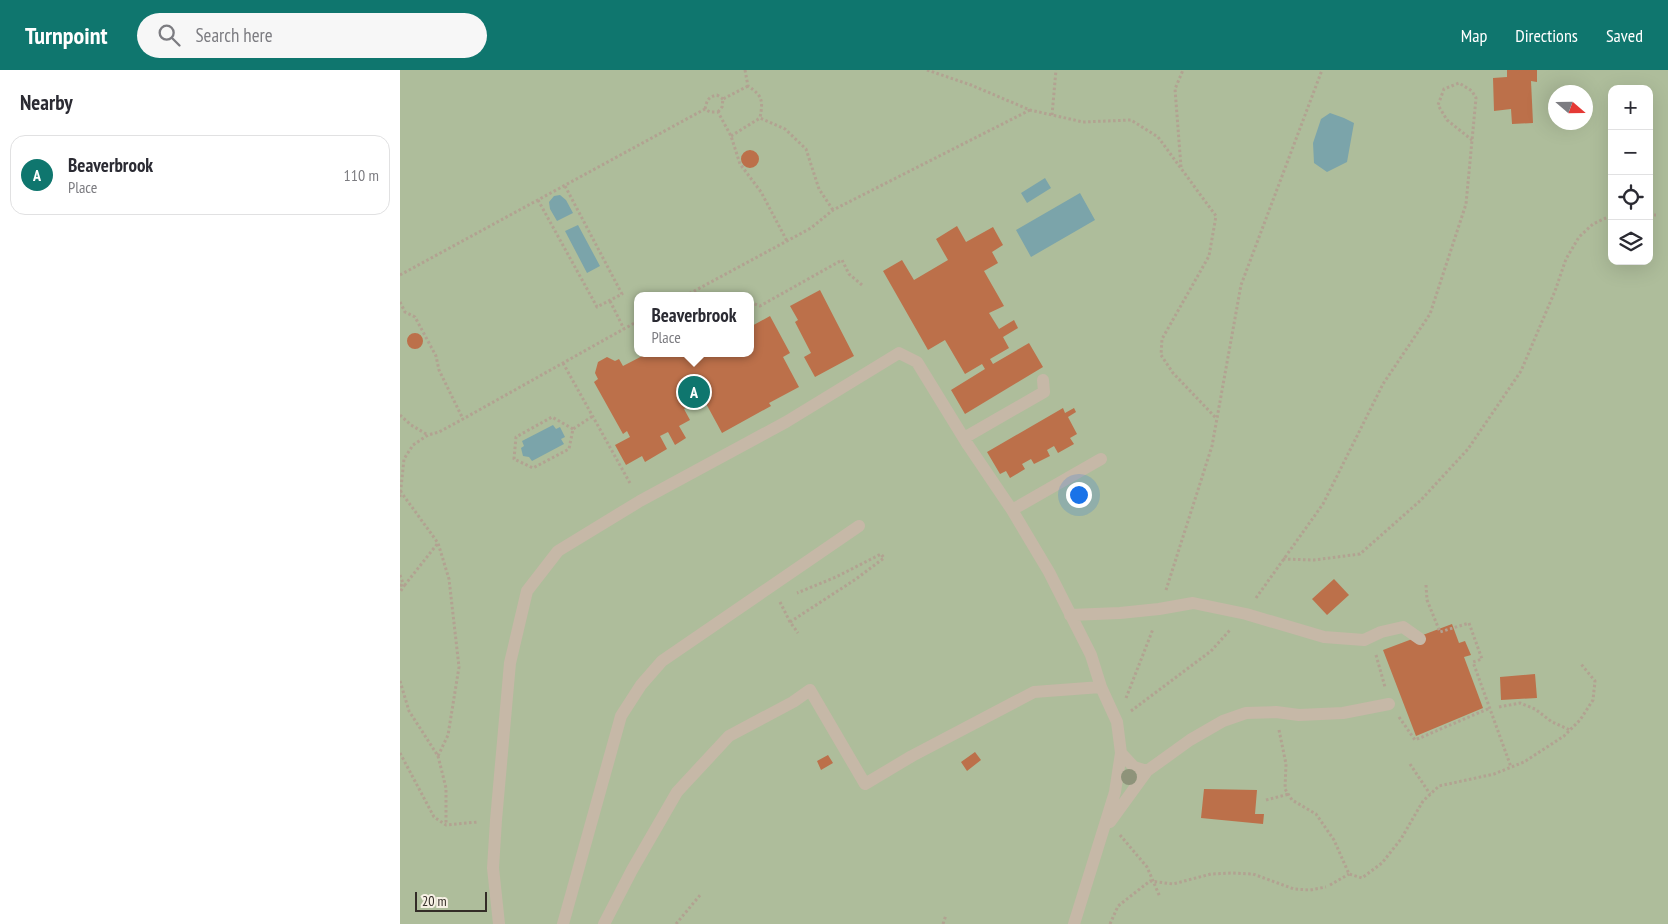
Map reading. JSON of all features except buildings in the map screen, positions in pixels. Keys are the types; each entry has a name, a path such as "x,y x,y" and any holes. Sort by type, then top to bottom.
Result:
{"lane":[{"path":"499,924 493,868 496,820 510,662 528,591 558,551 640,501 786,422 899,353 917,362 1050,572 1091,655 1101,687 1117,722 1121,753 1116,792 1074,924"},
{"path":"964,438 1044,392 1043,380"},
{"path":"1012,510 1101,459"},
{"path":"563,924 622,716 641,685 662,660 859,526"},
{"path":"1070,615 1120,614 1159,610 1193,603 1246,614 1324,637 1364,640 1381,632 1403,627 1420,639"},
{"path":"604,924 632,870 677,792 729,736 793,702 810,690 865,784 912,756 1034,692 1101,687"},
{"path":"1104,829 1148,771 1190,740 1223,721 1246,713 1276,712 1298,715 1343,713 1389,704"},
{"path":"1121,753 1134,767 1148,771"}],"path":[{"path":"745,70 748,86 757,92 762,104 760,118"},
{"path":"927,70 971,85 1030,110 1083,122 1131,120 1158,137 1216,216 1208,256 1162,339 1161,355 1173,373 1217,418"},
{"path":"1052,114 1056,70"},
{"path":"1181,168 1175,89 1183,70"},
{"path":"1117,722 1159,610 1212,446 1241,285 1322,70"},
{"path":"1246,614 1323,504 1383,384 1430,314 1466,204 1476,98 1472,91 1458,83 1444,89 1438,105 1447,120 1472,140"},
{"path":"723,99 748,86"},
{"path":"705,109 706,100 711,96 717,95 723,99"},
{"path":"718,112 722,107 723,99"},
{"path":"705,109 710,112 718,112"},
{"path":"400,275 564,184 705,109"},
{"path":"692,292 811,228 833,210 1030,110"},
{"path":"718,112 731,136 740,164 761,192 787,241"},
{"path":"731,136 760,118"},
{"path":"760,118 785,130 806,149 819,189 833,210"},
{"path":"538,200 597,307 622,294 564,184"},
{"path":"1283,559 1314,560 1360,554 1421,500 1468,449 1520,371 1555,291 1566,259 1579,237 1593,224 1608,217"},
{"path":"754,304 760,306 842,260 849,274 862,285"},
{"path":"610,301 624,329"},
{"path":"400,302 406,312 415,317 424,332 436,356 439,370 463,419"},
{"path":"400,316 406,312"},
{"path":"400,497 404,459 413,445 428,435 439,432 463,419 634,323"},
{"path":"563,363 640,501"},
{"path":"400,415 411,426 428,435"},
{"path":"572,429 552,417 516,437 514,459 533,468 569,449 572,429 593,416"},
{"path":"401,492 438,543 449,579 459,667 448,735 438,756"},
{"path":"400,592 402,586 438,543"},
{"path":"790,622 856,579 884,558 881,554 836,577 793,595"},
{"path":"400,575 402,586"},
{"path":"1426,585 1427,600 1440,632 1469,623 1482,659 1473,662 1511,767"},
{"path":"780,602 798,633"},
{"path":"1117,722 1211,651 1231,629"},
{"path":"1370,638 1389,704 1415,740 1490,708"},
{"path":"1276,712 1286,764 1285,789 1292,800 1316,814 1334,840 1350,874 1362,878 1382,863 1401,839 1423,801 1439,786 1494,774 1524,762 1564,736 1580,720 1593,700 1595,681 1581,664"},
{"path":"400,681 409,711 438,756 446,788 446,825"},
{"path":"1499,707 1520,703 1535,709 1552,722 1570,730"},
{"path":"400,753 434,817 446,825 496,820"},
{"path":"1410,764 1430,794"},
{"path":"1266,800 1289,794"},
{"path":"1118,828 1121,838 1147,867 1160,897"},
{"path":"1110,924 1118,906 1150,881 1173,884 1211,874 1232,873 1253,874 1294,889 1310,890 1326,887"},
{"path":"1330,885 1350,874"},
{"path":"676,924 701,894"},
{"path":"943,924 946,915"}],"green space":[{"path":"400,70 1668,70 1668,924 400,924"}],"water":[{"path":"1330,113 1354,123 1347,162 1327,172 1314,163 1313,143 1321,119"},
{"path":"1045,178 1051,188 1027,203 1021,193"},
{"path":"1080,193 1095,220 1031,257 1016,230"},
{"path":"560,195 566,200 573,213 557,221 550,209 549,202 554,196"},
{"path":"578,225 600,266 587,273 565,231"},
{"path":"553,425 556,429 560,427 565,437 561,439 564,444 532,461 529,457 523,456 521,448 524,446 522,441"}],"place":[{"name":"Beaverbrook","path":"694,392"}]}
